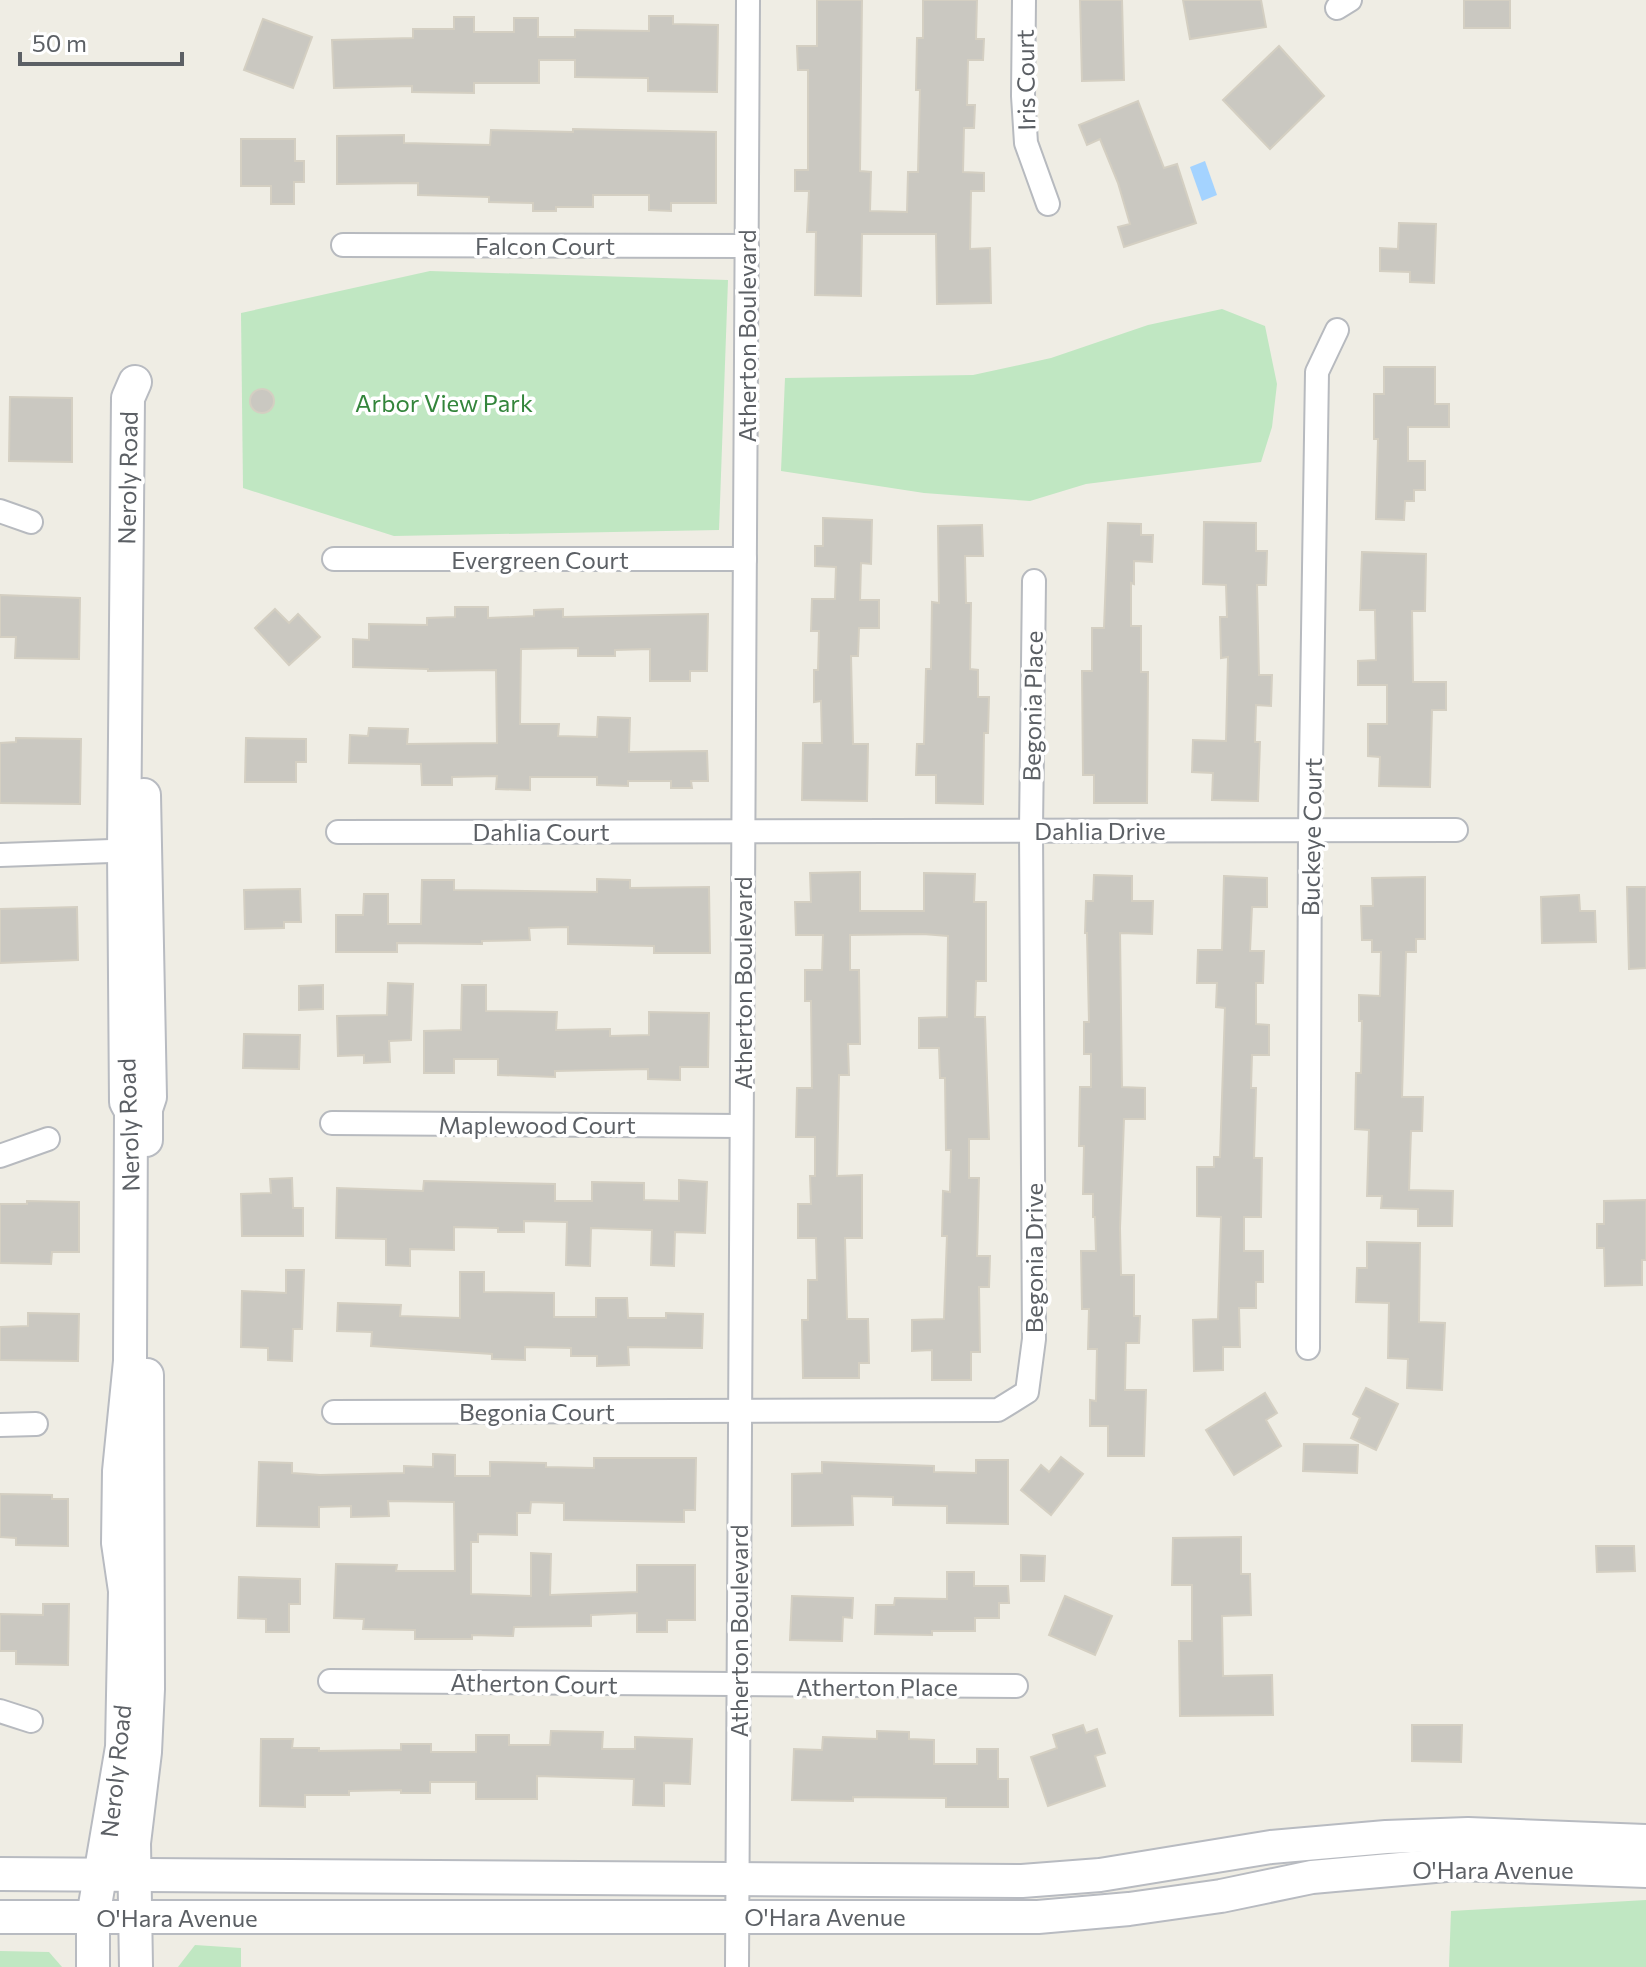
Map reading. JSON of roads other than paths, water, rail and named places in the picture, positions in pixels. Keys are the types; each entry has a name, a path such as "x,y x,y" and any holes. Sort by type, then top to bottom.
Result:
{"main road":[{"name":"Neroly Road","path":"93,1967 93,1917 108,1845 122,1747 125,1672 125,1591 118,1543 119,1471 130,1345 131,1111 126,1102 135,850 143,399 135,382 128,398 135,850 150,1097 146,1109 148,1689 145,1752 134,1843 136,1967"},
{"name":"O'Hara Avenue","path":"0,1874 1022,1881 1100,1875 1271,1847 1425,1835 1646,1841"},
{"name":"O'Hara Avenue","path":"0,1917 1038,1917 1129,1909 1221,1896 1312,1877 1457,1864 1646,1871"}],"street":[{"name":"Atherton Boulevard","path":"737,1967 748,0"},
{"name":"Iris Court","path":"1024,0 1026,143 1048,204"},
{"name":"Falcon Court","path":"343,245 747,246"},
{"name":"Buckeye Court","path":"1308,1348 1310,830 1317,372 1337,330"},
{"path":"0,511 31,522"},
{"name":"Evergreen Court","path":"334,559 745,559"},
{"name":"Begonia Place","path":"1031,830 1034,581"},
{"name":"Dahlia Drive","path":"743,830 1456,830"},
{"name":"Dahlia Court","path":"338,832 743,830"},
{"name":"Begonia Drive","path":"739,1410 998,1410 1027,1392 1034,1339 1031,830"},
{"path":"0,855 135,850"},
{"name":"Maplewood Court","path":"332,1123 741,1126"},
{"path":"0,1156 48,1139"},
{"name":"Begonia Court","path":"334,1412 739,1410"},
{"path":"0,1425 36,1424"},
{"name":"Atherton Court","path":"330,1681 737,1685"},
{"name":"Atherton Place","path":"737,1685 1016,1686"},
{"path":"0,1711 31,1721"}],"water":[{"path":"1205,161 1217,195 1202,201 1190,167"}],"park label":[{"name":"Arbor View Park","path":"444,402"}]}
